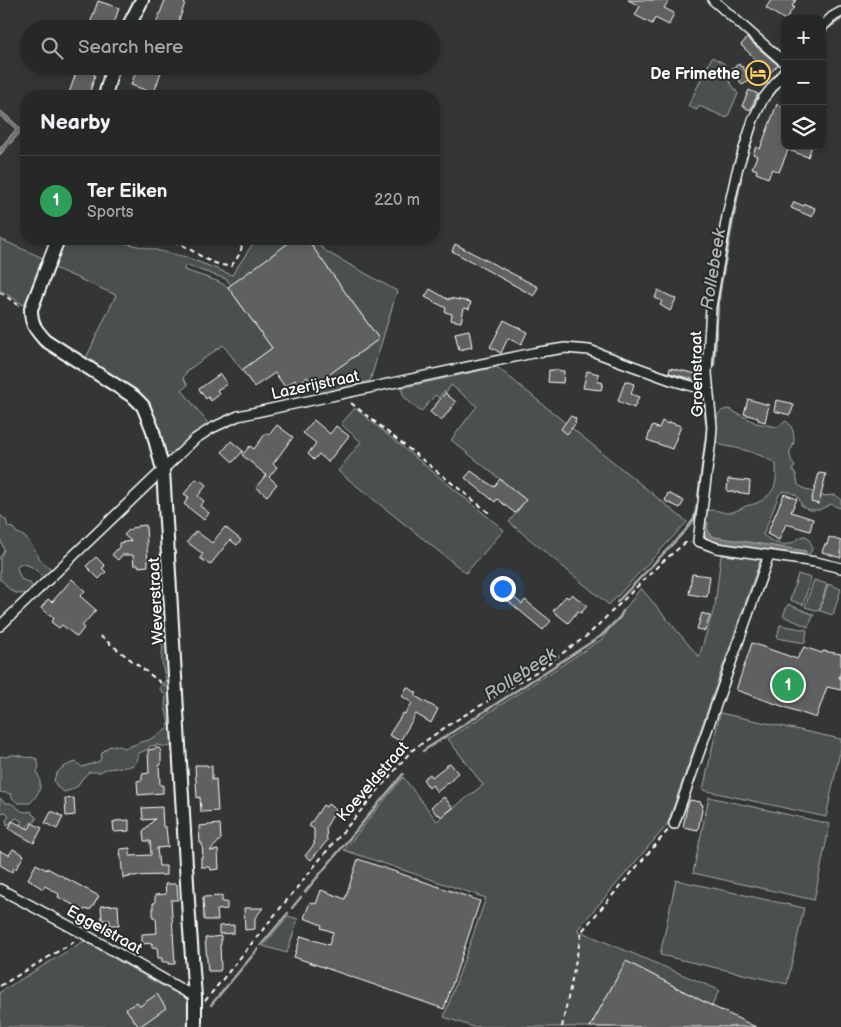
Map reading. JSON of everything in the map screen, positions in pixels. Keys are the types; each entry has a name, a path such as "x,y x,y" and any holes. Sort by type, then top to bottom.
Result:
{"street":[{"path":"132,20 142,0"},
{"path":"713,0 782,60"},
{"path":"826,23 841,12"},
{"path":"107,90 111,75"},
{"name":"Groenstraat","path":"698,541 712,427 707,373 711,307 727,216 737,171 753,120 763,99 781,76"},
{"path":"31,313 34,300 56,245"},
{"name":"Weverstraat","path":"31,313 35,329 45,340 134,396 143,406 152,428 163,470 195,997 195,1027"},
{"name":"Lazerijstraat","path":"0,626 195,439 212,428 238,416 533,353 565,348 589,350 671,380 695,387 708,388"},
{"path":"698,541 717,548 841,568"},
{"path":"674,824 769,555"},
{"name":"Eggelstraat","path":"0,890 84,934 195,997"}],"path":[{"path":"181,245 220,265 231,266 239,257 241,245"},
{"path":"0,292 31,313"},
{"path":"351,403 492,516"},
{"name":"Koeveldstraat","path":"195,997 206,1001 321,858 411,751 450,724 536,672 588,636 667,558 685,543 698,541"},
{"path":"100,636 176,695"},
{"path":"562,1027 582,931 674,824"},
{"path":"0,986 78,940 84,934"}],"shaded area":[{"path":"712,57 725,64 721,69 738,94 727,118 699,106 697,110 688,106"},
{"path":"0,110 20,128 20,133 0,155 0,148 16,129 0,116"},
{"path":"0,239 45,259 25,306 0,290"},
{"path":"61,245 134,245 186,257 232,275 252,245 286,245 231,285 226,279 185,265 184,270 217,281 228,287 272,348 242,370 223,345 188,370 183,378 188,385 182,390 210,426 194,435 174,454 163,452 144,401 85,360 116,295 52,267"},
{"path":"311,245 318,245 327,252 397,291 370,381 318,394 314,385 379,339"},
{"path":"497,367 687,522 609,605 509,522 526,500 451,440 477,406 451,385 446,393 444,391 439,398 435,395 421,412 404,397 401,388"},
{"path":"355,408 504,530 466,573 338,471 361,442 341,424"},
{"path":"729,409 756,423 777,427 786,421 794,433 794,441 790,453 795,467 792,469 796,474 798,485 821,496 835,495 841,499 841,508 831,504 819,510 809,510 801,505 797,496 792,493 783,491 779,495 763,535 780,544 791,543 806,536 812,547 808,555 801,558 713,544 704,537 703,519 708,511 728,513 757,503 772,492 776,477 776,464 766,458 754,453 723,446 716,441 715,429 718,416 721,411"},
{"path":"0,515 6,520 8,527 13,528 17,533 26,538 44,564 52,569 50,575 44,578 30,566 19,564 17,568 21,579 32,586 29,592 19,594 9,589 0,580 0,557 4,550 0,538"},
{"path":"704,522 708,523 707,528 710,535 715,537 806,551 806,555 714,542 705,535"},
{"path":"721,555 761,558 667,825 577,930 719,990 712,1006 626,961 590,1027 473,1027 444,1017 486,898 344,850 403,777 437,821 483,785 448,739 602,639 641,588 699,657 715,605"},
{"path":"798,574 811,578 803,605 790,600"},
{"path":"814,580 827,584 819,611 805,607"},
{"path":"828,584 841,589 833,615 820,611"},
{"path":"788,604 814,615 808,627 783,616"},
{"path":"168,605 174,744 168,747 151,746 139,753 134,765 106,769 100,772 89,772 78,786 64,792 57,787 54,780 59,770 65,766 76,762 82,767 100,761 102,753 108,747 115,745 126,748 149,740 167,729 169,724 165,705 166,696 160,689 166,680 162,664 163,648 160,622 161,606"},
{"path":"780,625 807,630 805,643 777,638"},
{"path":"720,713 841,739 841,747 826,817 703,790"},
{"path":"12,755 37,759 40,788 30,803 18,803 12,798 11,794 0,792 0,756"},
{"path":"709,797 830,824 814,900 693,873"},
{"path":"0,798 5,803 13,804 23,812 31,811 36,817 36,821 28,826 26,831 20,825 22,821 16,818 7,825 6,820 9,816 6,812 0,813"},
{"path":"676,880 804,908 787,984 660,955"},
{"path":"288,916 298,919 287,953 263,946"},
{"path":"84,941 186,998 189,1012 187,1027 0,1027 0,992"}],"building":[{"path":"165,0 186,0 179,20 157,20"},
{"path":"628,0 669,0 664,8 674,13 669,25 655,18 652,24 635,15 640,6"},
{"path":"771,0 796,0 788,15 781,15 781,17 766,8"},
{"path":"98,1 119,8 115,20 91,20"},
{"path":"747,38 778,65 770,73 741,45"},
{"path":"739,64 751,80 742,85 732,68"},
{"path":"75,75 95,75 91,90 70,90"},
{"path":"135,75 160,75 155,90 145,90 131,85"},
{"path":"749,90 758,94 750,110 742,106"},
{"path":"777,104 781,106 781,150 788,150 779,172 772,169 768,178 756,173 757,170 752,168 757,156 753,154 756,147 760,149"},
{"path":"788,150 811,150 808,157"},
{"path":"794,202 815,208 812,217 791,208"},
{"path":"455,244 538,287 534,296 452,251"},
{"path":"286,245 311,245 379,339 314,385 307,377 298,384 295,380 285,387 275,373 254,387 242,370 272,348 228,287"},
{"path":"430,289 449,300 449,298 471,302 469,309 464,308 461,322 451,320 452,314 445,312 446,308 425,297"},
{"path":"658,290 676,299 670,311 660,305 662,301 655,298"},
{"path":"504,320 527,332 521,345 508,338 501,353 490,347"},
{"path":"469,330 472,347 459,350 455,333"},
{"path":"670,368 701,375 699,381 669,373"},
{"path":"549,370 564,371 563,383 548,382"},
{"path":"587,371 599,374 597,381 603,383 601,390 583,388"},
{"path":"220,374 227,384 217,390 220,394 211,401 208,397 206,399 199,389"},
{"path":"625,381 634,384 631,394 639,397 634,408 618,401"},
{"path":"445,393 456,402 441,421 430,412"},
{"path":"748,399 769,405 765,422 744,414"},
{"path":"776,400 794,405 790,415 774,411"},
{"path":"570,416 576,418 576,423 567,434 561,429"},
{"path":"314,420 330,434 336,426 349,436 328,462 319,454 314,460 308,454 316,443 303,433"},
{"path":"662,421 681,426 672,449 647,440 652,426 659,428"},
{"path":"277,425 293,437 273,464 277,467 269,477 277,484 267,496 256,487 266,475 242,455 250,446 254,449 266,433 269,435"},
{"path":"231,441 243,451 233,462 222,452"},
{"path":"471,471 494,487 500,479 526,500 515,513 497,499 495,502 465,478"},
{"path":"819,473 826,474 819,504 811,502"},
{"path":"196,479 206,485 198,496 204,501 200,506 209,513 204,520 184,504 189,497 184,494"},
{"path":"728,479 750,481 749,494 727,491"},
{"path":"668,493 684,501 680,508 665,501"},
{"path":"784,494 797,499 791,512 813,519 810,531 786,524 779,540 767,534"},
{"path":"146,525 148,566 139,567 139,565 134,565 133,555 122,555 118,560 112,555 119,547 119,543 131,541 124,535 129,530 133,527"},
{"path":"225,527 241,540 237,545 230,540 210,565 200,558 203,554 187,542 196,531 212,543"},
{"path":"829,537 841,541 841,558 822,552 825,544 827,545"},
{"path":"96,557 105,566 102,568 106,572 99,579 86,566"},
{"path":"692,574 710,576 707,597 689,594"},
{"path":"72,579 85,591 80,596 96,610 82,626 84,628 77,637 62,625 59,628 51,622 54,618 41,608 48,599 52,602"},
{"path":"572,594 587,606 581,613 578,611 568,623 553,611 566,596 568,598"},
{"path":"511,595 522,604 525,600 551,621 543,630 507,600"},
{"path":"702,613 710,616 705,631 697,629"},
{"path":"752,643 797,659 804,647 822,653 823,651 841,654 839,678 841,678 841,690 827,687 816,718 736,690"},
{"path":"407,687 417,693 415,696 438,709 431,723 416,714 400,741 389,735 412,703 402,696"},
{"path":"159,748 161,751 161,765 159,765 160,785 163,785 163,793 138,795 137,781 142,780 142,774 149,773 148,750"},
{"path":"450,763 458,773 453,779 437,792 432,785 429,788 423,779 430,774 432,777"},
{"path":"195,765 212,766 212,780 216,779 218,811 201,812 200,797 197,798"},
{"path":"444,797 453,808 441,817 431,807"},
{"path":"74,798 75,815 66,816 65,799"},
{"path":"690,800 701,802 703,805 698,830 683,827"},
{"path":"328,804 336,810 326,827 327,841 311,860 305,856 315,843 314,829 309,826 323,805 326,807"},
{"path":"162,807 163,827 166,827 168,847 157,848 159,866 166,866 166,875 129,876 123,878 120,849 130,848 130,856 151,855 150,841 144,841 143,831 155,819 143,820 142,808"},
{"path":"51,812 63,817 57,829 45,823"},
{"path":"129,820 129,831 114,832 113,822"},
{"path":"12,821 29,829 32,823 42,828 34,843 9,829"},
{"path":"220,824 221,839 210,851 218,850 219,869 211,870 210,867 201,867 201,857 203,857 199,826"},
{"path":"13,849 24,855 16,869 14,868 12,872 0,865 0,851 9,855"},
{"path":"358,859 480,901 444,1009 294,957 301,936 329,945 333,932 321,928 322,925 304,918 310,902 316,904 321,890 345,899"},
{"path":"36,864 99,896 91,909 83,910 58,897 59,894 45,886 43,889 28,879"},
{"path":"165,884 177,884 178,900 171,900 175,964 162,962 162,958 158,958 157,947 152,948 152,943 142,944 142,934 157,933 156,918 153,918 153,903 155,903 155,895 166,894"},
{"path":"222,896 222,902 227,902 227,909 217,910 218,920 204,920 203,897"},
{"path":"118,905 119,925 110,925 110,920 102,920 101,906"},
{"path":"244,908 263,908 255,918 255,929 245,930"},
{"path":"234,925 234,933 219,934 219,926"},
{"path":"221,936 220,971 208,971 205,938"},
{"path":"626,961 712,1006 756,1027 590,1027"},
{"path":"157,994 166,1008 139,1027 126,1009 137,1002 140,1006"}],"waterway":[{"name":"Rollebeek","path":"826,30 841,19"},
{"name":"Rollebeek","path":"771,97 781,84"},
{"name":"Rollebeek","path":"714,365 721,283 741,178"},
{"name":"Rollebeek","path":"698,498 707,429 703,395"},
{"name":"Rollebeek","path":"617,602 685,531 694,519 697,505"},
{"name":"Rollebeek","path":"423,751 601,636 620,617 623,611"},
{"name":"Rollebeek","path":"305,892 403,774"},
{"name":"Rollebeek","path":"292,908 301,897"},
{"name":"Rollebeek","path":"261,945 288,913"},
{"name":"Rollebeek","path":"211,1005 258,949"},
{"name":"Rollebeek","path":"188,1027 189,1020"}],"place":[{"name":"De Frimethe","path":"758,73"},
{"name":"Ter Eiken","path":"788,685"}]}
